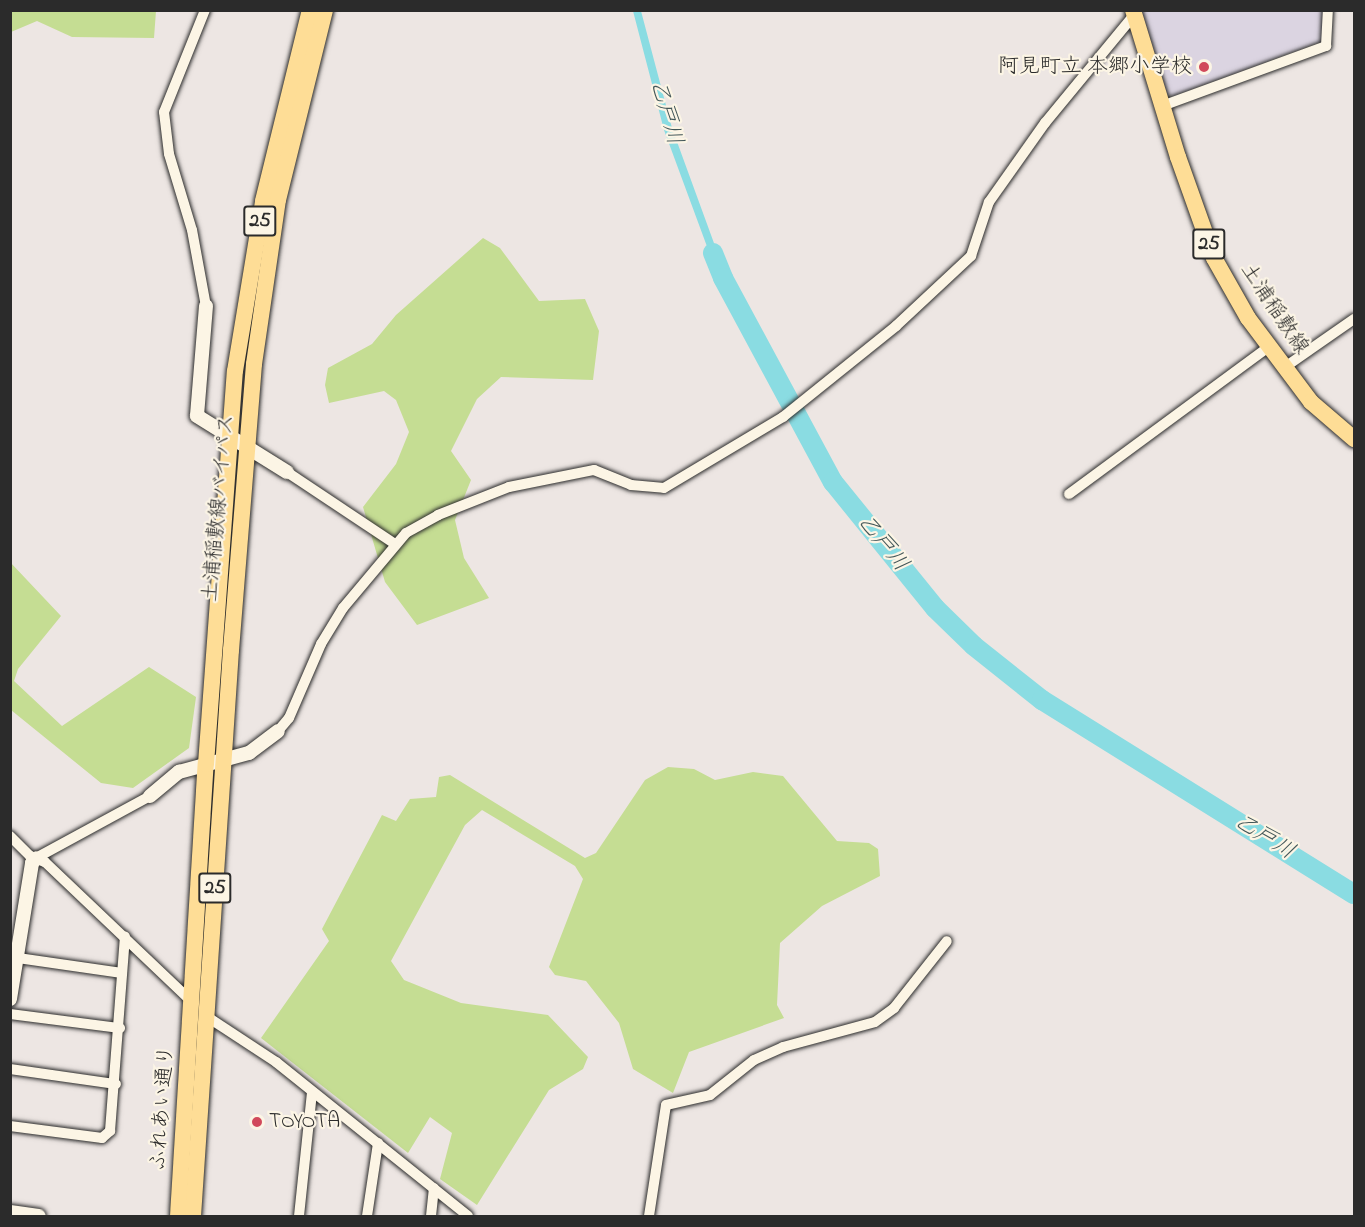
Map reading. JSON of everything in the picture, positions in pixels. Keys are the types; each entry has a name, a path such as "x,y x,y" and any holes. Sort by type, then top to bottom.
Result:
{"main road":[{"name":"土浦稲敷線バイパス","path":"192,1002 206,764 230,435 240,334 263,201 310,10"},
{"name":"土浦稲敷線バイパス","path":"206,1016 245,445 278,200 325,10"},
{"name":"土浦稲敷線","path":"1133,13 1162,106 1215,258 1248,318 1311,402 1354,439"},
{"name":"ふれあい通り","path":"178,1216 192,1002"},
{"name":"ふれあい通り","path":"193,1216 206,1016"}],"street":[{"path":"205,10 164,112 169,154 192,230 206,306 196,412 199,419 230,435 395,544"},
{"path":"1162,106 1326,46 1328,10"},
{"path":"10,999 25,903 36,858 150,796 179,772 256,750 278,731 299,698 321,644 343,608 406,533 438,515 520,485 594,470 631,485 664,488 800,405 896,326 971,256 989,202 1045,123 1133,13"},
{"path":"1285,367 1354,319"},
{"path":"1069,494 1270,346"},
{"path":"10,836 125,937 192,1002"},
{"path":"10,901 25,903"},
{"path":"10,1125 102,1138 110,1131 116,1084 125,937"},
{"path":"649,1216 666,1105 710,1095 754,1059 783,1047 875,1022 894,1008 947,941"},
{"path":"18,958 123,974"},
{"path":"10,1014 120,1028"},
{"path":"206,1016 276,1062 468,1216"},
{"path":"10,1070 116,1084"},
{"path":"299,1216 312,1092"},
{"path":"367,1216 378,1143"},
{"path":"431,1216 434,1188"},
{"path":"10,1212 39,1216"}],"shaded area":[{"name":"阿見町立 本郷小学校","path":"1139,11 1324,11 1323,33 1320,42 1173,96 1166,93"}],"green space":[{"path":"11,10 156,11 154,38 72,37 37,21 11,32"},
{"path":"483,238 500,248 539,301 585,299 599,331 593,380 501,377 477,399 451,451 471,480 455,520 464,558 489,598 417,625 385,582 363,507 396,464 409,432 396,400 384,391 329,403 325,385 328,368 372,344 396,315"},
{"path":"10,562 61,616 18,669 14,681 62,726 149,667 196,697 189,748 133,788 101,783 11,710"},
{"path":"668,767 694,769 715,780 753,772 783,776 837,841 869,843 878,849 880,876 822,906 780,943 777,1005 784,1018 689,1052 673,1093 633,1069 619,1023 586,981 555,975 549,967 583,879 575,866 482,810 465,825 391,961 404,980 461,1003 548,1015 588,1057 583,1069 549,1090 477,1205 440,1179 452,1133 430,1117 408,1153 261,1038 329,941 322,929 382,815 396,821 410,799 436,797 439,777 450,775 585,858 596,853 645,780"}],"water":[{"path":"633,11 641,11 672,128 726,276 719,279 664,130"}],"waterway":[{"name":"乙戸川","path":"713,253 723,278 833,482 935,608 974,646 1042,700 1354,894"}],"place":[{"name":"阿見町立 本郷小学校","path":"1204,67"},
{"name":"TOYOTA","path":"257,1122"}]}
